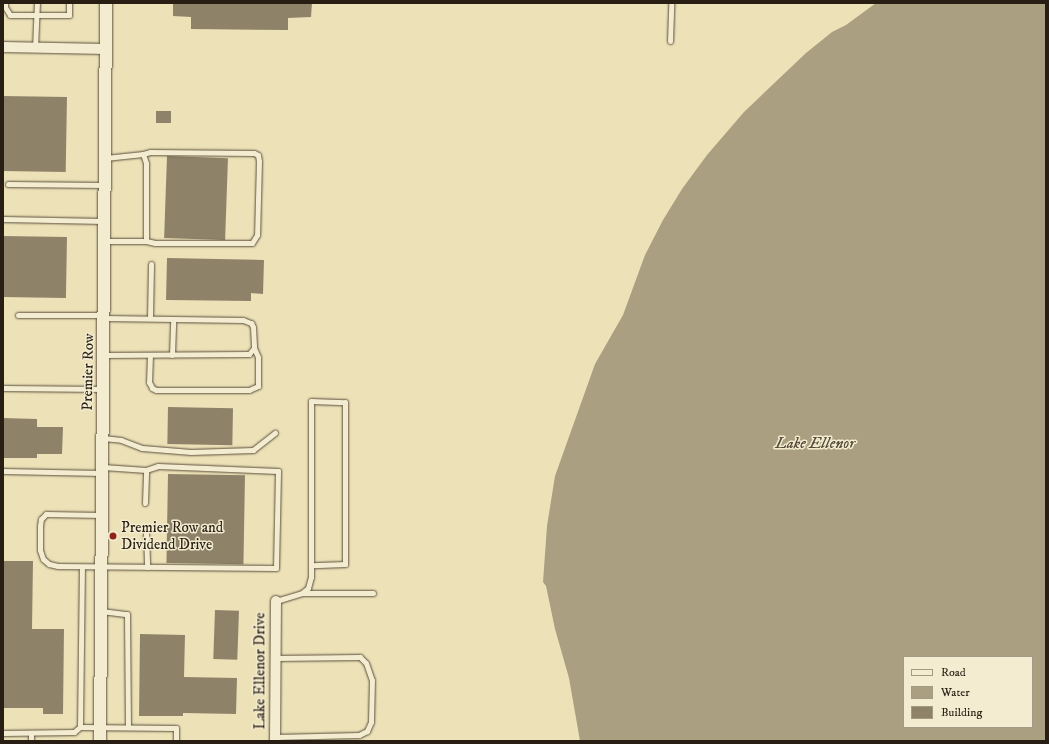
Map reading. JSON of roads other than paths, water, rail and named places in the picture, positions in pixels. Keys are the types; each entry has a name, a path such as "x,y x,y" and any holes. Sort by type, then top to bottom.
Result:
{"street":[{"name":"Premier Row","path":"100,741 106,3"},
{"path":"3,47 106,49"},
{"name":"Lake Ellenor Drive","path":"275,739 276,601"}],"lane":[{"path":"5,3 5,7 10,15 68,15 69,3"},
{"path":"35,48 37,3"},
{"path":"670,41 671,3"},
{"path":"105,158 150,152 254,153 258,155 259,161 257,235 252,244 105,241"},
{"path":"143,154 146,163 146,241"},
{"path":"8,184 105,185"},
{"path":"3,219 105,221"},
{"path":"150,318 151,264"},
{"path":"18,315 98,315 104,318 248,321 253,326 254,348 258,357 258,386 249,390 156,390 152,388 149,382 150,355"},
{"path":"172,355 173,319"},
{"path":"104,355 244,355 249,354 254,348"},
{"path":"4,388 104,389"},
{"path":"276,601 302,592 308,588 312,565 311,401 345,402 345,564 312,565"},
{"path":"103,438 121,440 142,448 199,452 253,450 275,433"},
{"path":"3,471 146,470 158,466 278,471 276,568 82,567 53,565 49,564 43,558 39,536 41,519 46,514 102,515"},
{"path":"145,503 146,470"},
{"path":"146,534 147,567"},
{"path":"80,727 82,567"},
{"path":"302,592 373,593"},
{"path":"101,611 127,614 128,727"},
{"path":"275,658 360,657 366,663 372,680 371,722 367,731 360,735 275,739"},
{"path":"3,733 74,732 80,727 100,726 176,728 176,741"},
{"path":"31,733 31,741"}],"water":[{"name":"Lake Ellenor","path":"876,3 1046,3 1046,741 580,741 569,678 555,629 546,586 543,582 547,526 555,476 595,364 623,315 645,255 663,220 682,189 707,155 744,112 806,53 832,32 846,25"}],"place":[{"name":"Premier Row and Dividend Drive","path":"113,536"}]}
